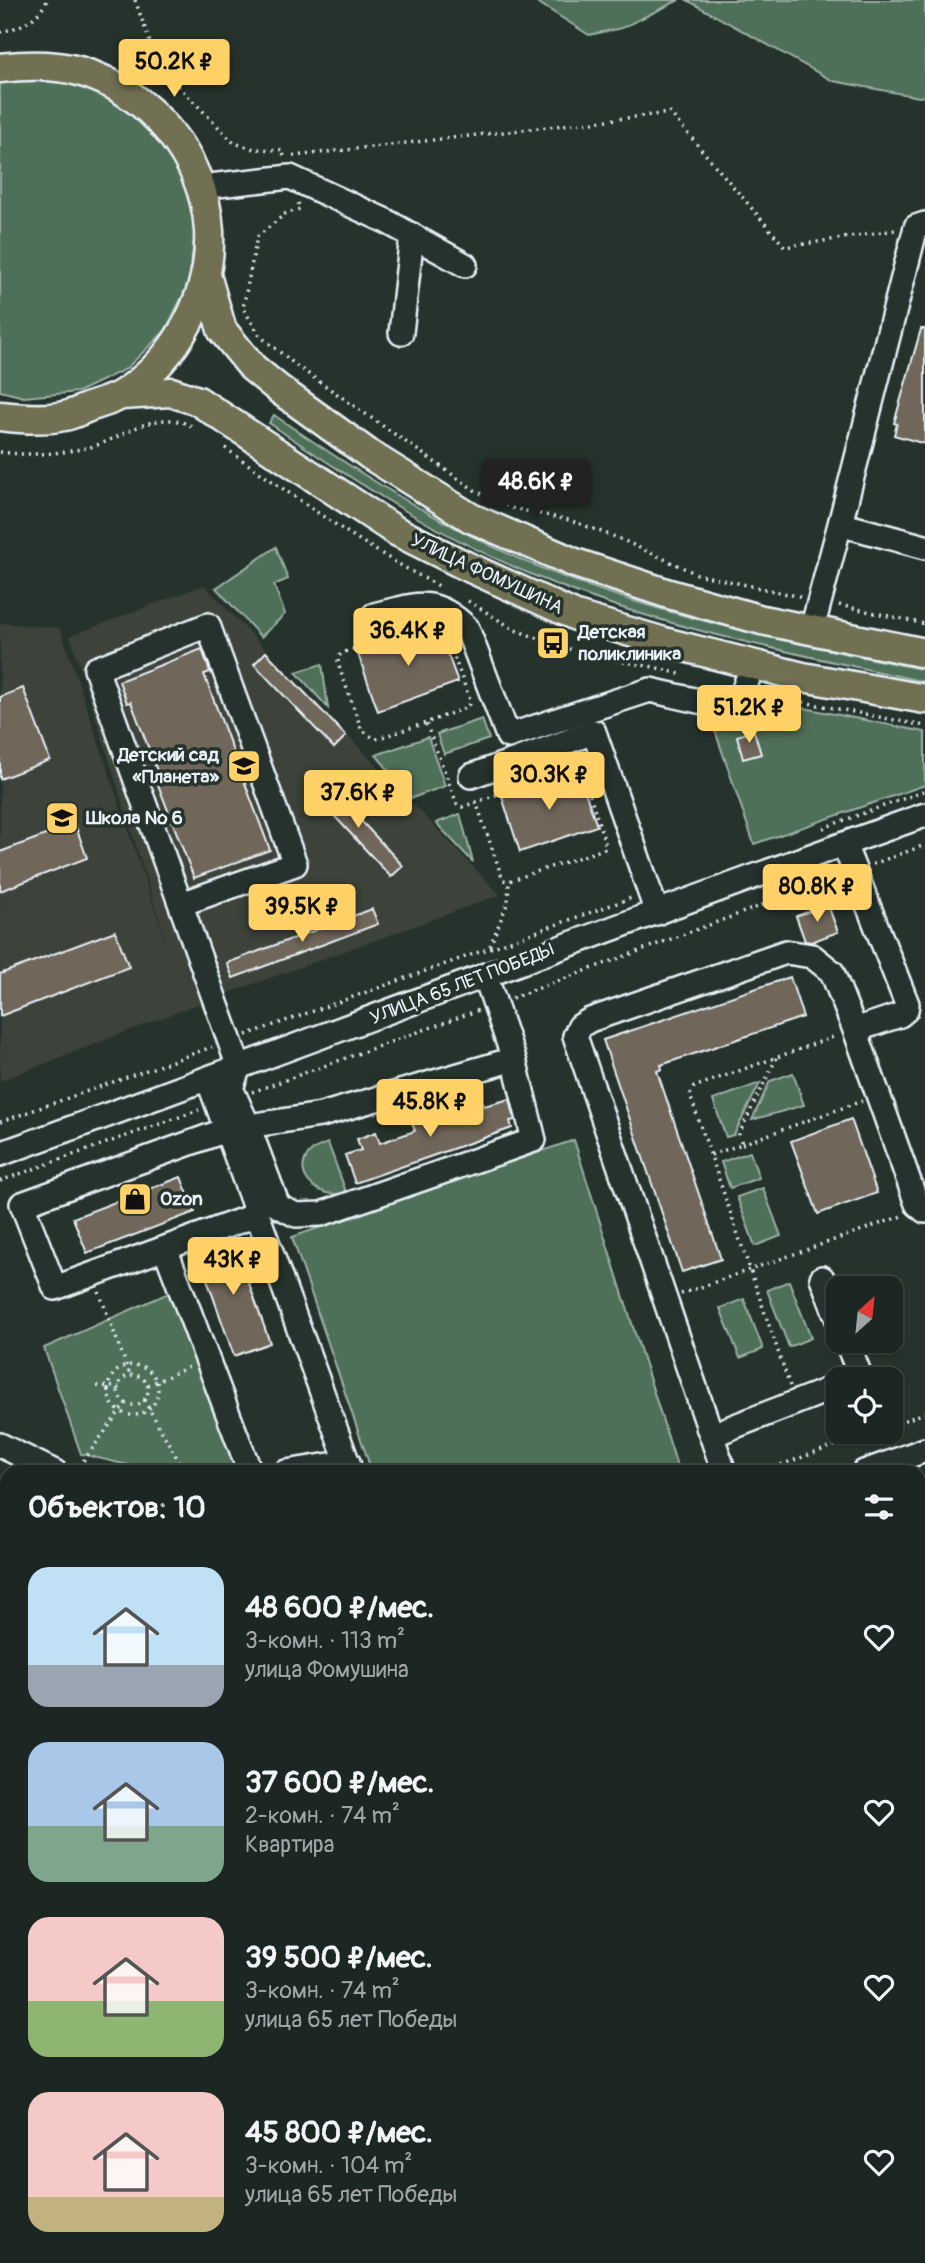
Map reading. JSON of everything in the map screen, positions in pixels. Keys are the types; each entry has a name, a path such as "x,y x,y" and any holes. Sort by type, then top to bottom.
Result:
{"main road":[{"path":"0,68 33,64 79,71 119,88 154,114 182,148 200,187 209,231 206,275 190,323 161,364 122,395 64,416 0,416"},
{"path":"206,275 222,330 253,368 370,454 471,518 575,563 668,594 762,620 925,653"},
{"name":"УЛИЦА ФОМУШИНА","path":"122,395 171,392 198,401 396,531 576,616 664,642 803,677 925,699"}],"street":[{"path":"200,187 287,167 465,265"},
{"path":"812,629 920,226"},
{"path":"401,333 412,235"},
{"path":"840,524 925,547"},
{"path":"374,615 419,604 438,607 454,616 467,628 508,736 650,690 725,707 734,706 739,703 753,664"},
{"path":"181,904 295,864 208,625 96,669 239,1067 231,1088 236,1097 237,1128 256,1215 349,1465"},
{"path":"471,776 594,732 653,902"},
{"name":"УЛИЦА 65 ЛЕТ ПОБЕДЫ","path":"0,1154 485,975 653,902 844,844 925,815"},
{"path":"844,844 907,1004 906,1010 900,1015 855,1030"},
{"path":"722,1465 575,1035 580,1026 590,1020 786,952 812,956 831,972 855,1030 917,1204 916,1212"},
{"path":"208,1079 278,1206 296,1215 321,1214 534,1140 514,1059 485,975"},
{"path":"256,1215 55,1288 22,1204 237,1128 321,1115 514,1059"},
{"path":"165,1248 247,1465"},
{"path":"822,1278 826,1288"},
{"path":"708,1427 712,1435 826,1392"},
{"path":"0,1445 41,1465"},
{"path":"883,1465 925,1450"}],"path":[{"path":"0,32 15,29 42,13 47,0"},
{"path":"135,0 158,65 234,143 254,149 282,150 300,209 285,214 257,237 243,307 260,336 297,366 476,491 512,508 569,520 606,533 697,574 925,624"},
{"path":"287,167 670,113 785,247 920,226"},
{"path":"420,625 342,653 338,657 338,664 362,728 367,734 376,738 426,723 469,704 470,700 447,637"},
{"path":"426,723 454,800 462,807 475,802 575,767 580,768 606,846 604,849 509,881 503,880 475,802"},
{"path":"820,829 925,791"},
{"path":"236,1097 925,845"},
{"path":"490,947 508,902 509,881"},
{"path":"0,1122 490,947 653,902"},
{"path":"793,1394 748,1270 690,1095 691,1089 778,1055 855,1030"},
{"path":"742,1144 739,1134 778,1055"},
{"path":"710,1155 878,1095"},
{"path":"665,1300 916,1212"},
{"path":"92,1274 130,1375"},
{"path":"147,1385 207,1359"},
{"path":"127,1365 143,1366 157,1381 159,1394 149,1410 136,1415 120,1412 109,1399 108,1387 113,1374 127,1365"},
{"path":"130,1375 139,1376 147,1385 148,1392 144,1400 136,1405 126,1403 119,1395 122,1381 130,1375"},
{"path":"97,1386 119,1387"},
{"path":"144,1400 181,1465"},
{"path":"80,1465 126,1403"},
{"path":"903,1421 925,1413"},
{"path":"781,1465 839,1444"}],"shaded area":[{"name":"Детский сад «Планета»","path":"204,585 500,895 187,1008 0,1081 0,623 60,628 172,960 70,636"}],"green space":[{"path":"534,0 679,0 622,28 589,35"},
{"path":"687,0 925,0 925,96 833,81"},
{"path":"15,78 66,80 113,97 155,131 184,177 195,230 189,283 165,331 126,369 78,392 24,397 0,391 0,82"},
{"path":"274,415 406,500 474,538 546,570 686,616 925,670 925,682 682,626 634,612 540,578 469,546 367,488 269,423"},
{"path":"276,547 288,579 274,585 285,614 261,637 216,588"},
{"path":"322,664 328,708 296,672"},
{"path":"754,698 925,732 925,785 754,844 712,722 757,728"},
{"path":"482,719 489,739 444,754 437,734"},
{"path":"428,737 445,786 412,798 376,755"},
{"path":"460,814 473,862 436,823"},
{"path":"793,1073 804,1105 752,1120 770,1081"},
{"path":"760,1083 734,1135 726,1137 713,1100"},
{"path":"574,1140 677,1465 370,1465 292,1237"},
{"path":"328,1143 346,1192 326,1193 310,1183 305,1175 303,1167 306,1158 314,1149"},
{"path":"750,1152 759,1178 730,1188 721,1162"},
{"path":"763,1188 781,1236 755,1246 737,1197"},
{"path":"789,1281 811,1338 789,1347 767,1290"},
{"path":"173,1291 236,1465 127,1465 81,1454 44,1348"},
{"path":"744,1299 763,1349 740,1358 720,1308"}],"building":[{"path":"921,329 925,329 925,444 894,435 897,424 894,423"},
{"path":"437,625 458,682 378,711 358,654"},
{"path":"202,649 210,672 204,674 270,850 194,878 157,782 161,781 131,702 127,703 119,681"},
{"path":"266,652 346,736 334,748 254,664"},
{"path":"23,688 50,760 0,779 0,697"},
{"path":"754,731 761,754 743,759 737,736"},
{"path":"578,772 597,826 520,852 502,797"},
{"path":"326,783 403,866 391,877 314,794"},
{"path":"75,824 87,858 0,891 0,852"},
{"path":"828,905 838,932 811,942 805,941 796,916"},
{"path":"372,909 378,924 233,978 227,963"},
{"path":"115,931 129,967 0,1016 0,974"},
{"path":"790,977 803,1017 661,1065 662,1069 657,1071 721,1259 682,1272 603,1040"},
{"path":"480,1095 484,1106 510,1099 515,1120 510,1121 512,1128 355,1183 345,1155 361,1150 357,1139 376,1132 380,1143 415,1131 411,1120 428,1114 432,1125 466,1113 462,1101"},
{"path":"851,1119 877,1193 818,1214 791,1141"},
{"path":"181,1177 195,1212 87,1253 73,1218"},
{"path":"233,1238 270,1343 234,1356 197,1251"}],"place":[{"name":"Детская поликлиника","path":"553,643"},
{"name":"Детский сад «Планета»","path":"244,766"},
{"name":"Школа № 6","path":"62,818"},
{"name":"Ozon","path":"135,1199"}]}
